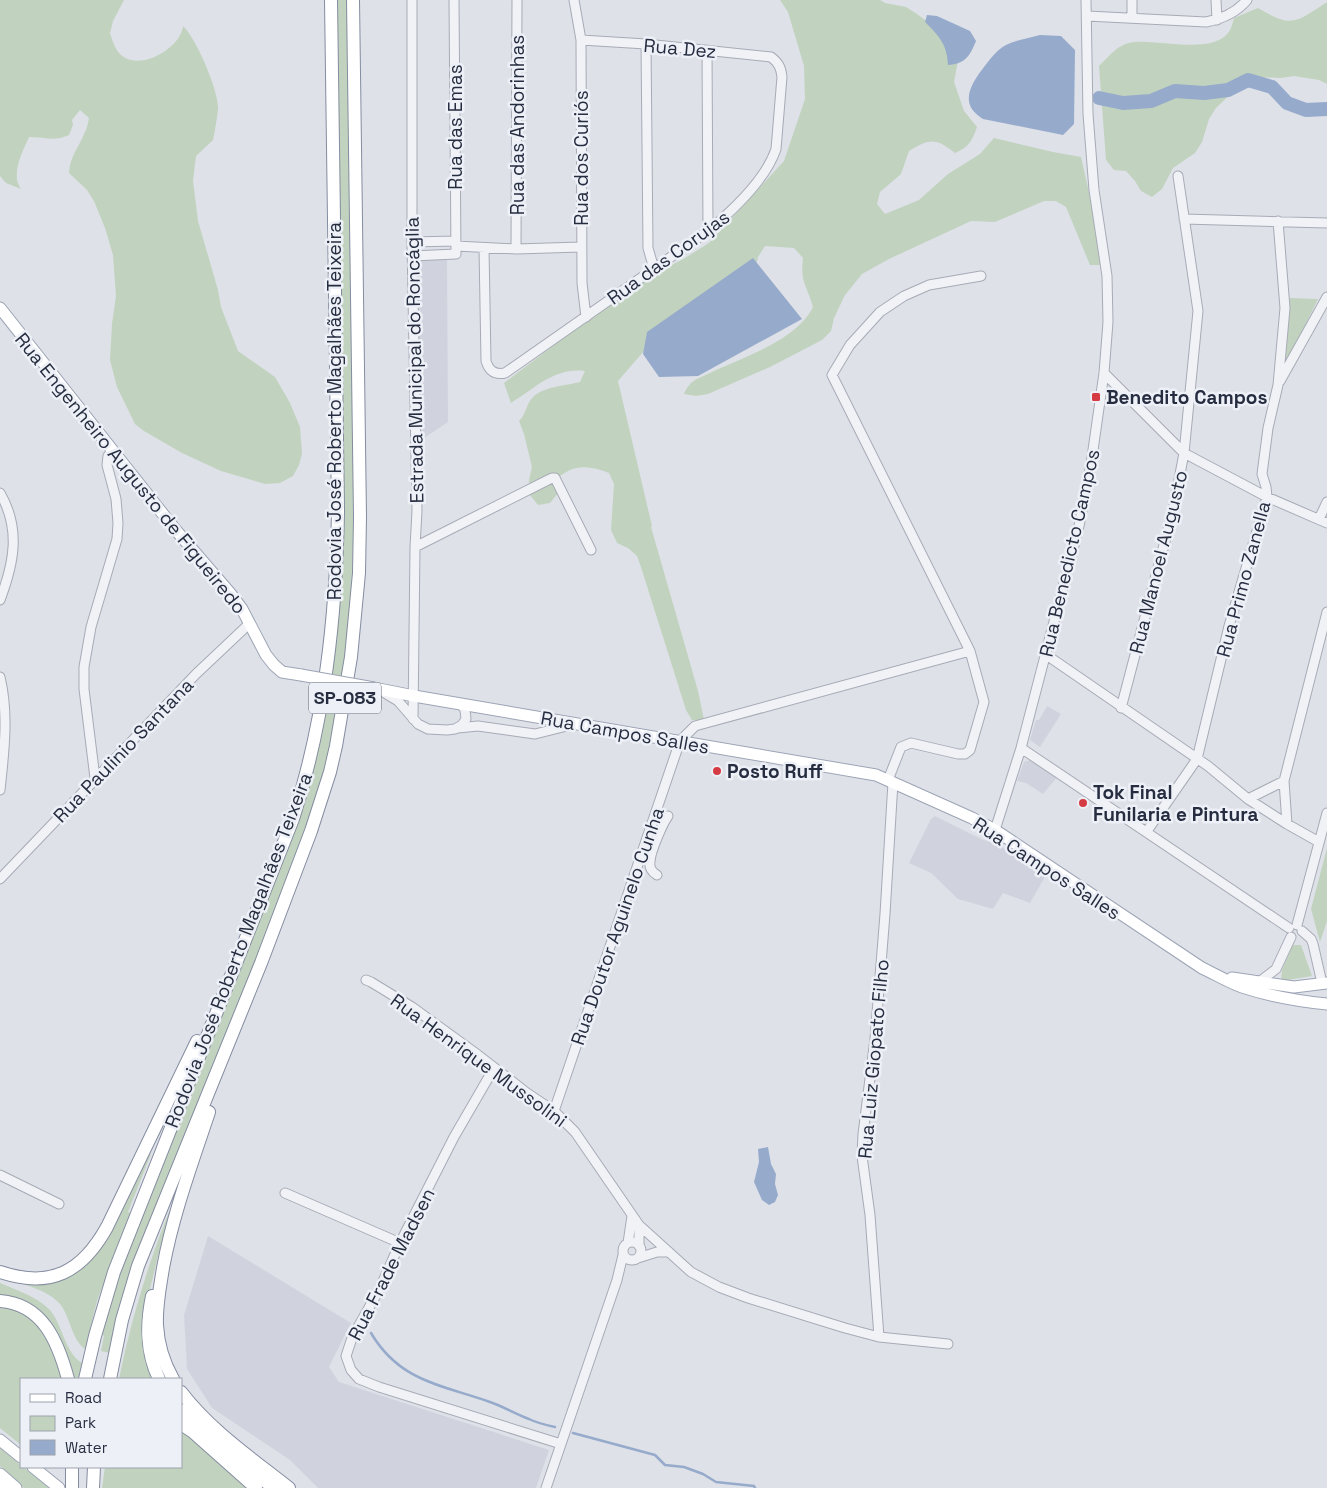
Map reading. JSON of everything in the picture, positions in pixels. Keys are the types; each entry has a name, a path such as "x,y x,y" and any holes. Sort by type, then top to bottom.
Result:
{"highway":[{"name":"Rodovia José Roberto Magalhães Teixeira","path":"85,1378 95,1336 114,1272 293,819 310,761 325,689 334,608 338,512 331,0"},
{"name":"Rodovia José Roberto Magalhães Teixeira","path":"110,1378 122,1320 138,1266 261,963 311,831 330,772 345,696 359,573 360,517 353,0"},
{"path":"0,1272 23,1276 61,1274 74,1268 94,1250 239,958"},
{"path":"159,1378 148,1351 148,1320 159,1267 215,1094 261,963"},
{"path":"170,1232 160,1286 157,1324 162,1351 173,1378"},
{"path":"0,1301 13,1302 25,1306 36,1314 48,1330 68,1378"},
{"path":"182,1393 199,1414 239,1451 289,1488"},
{"path":"182,1411 244,1466 274,1488"},
{"path":"182,1425 193,1432 256,1488"},
{"path":"72,1468 72,1488"},
{"path":"93,1485 94,1468"},
{"path":"93,1485 100,1468"},
{"path":"0,1482 9,1488"}],"main road":[{"name":"Rua Engenheiro Augusto de Figueiredo","path":"0,308 174,528 230,593 250,624 266,655 274,665 282,672 375,688"},
{"name":"Rua Campos Salles","path":"375,688 876,775 995,830 1202,968 1240,987 1305,1002 1327,1004"},
{"path":"1218,976 1278,985 1294,986 1325,983 1320,996 1305,1002"},
{"path":"1278,985 1286,998"},
{"path":"0,1440 20,1457"},
{"path":"33,1468 59,1488"},
{"path":"0,1474 16,1488"}],"street":[{"name":"Estrada Municipal do Roncáglia","path":"412,0 412,256 417,511 413,719"},
{"name":"Rua das Emas","path":"454,0 456,247"},
{"name":"Rua das Andorinhas","path":"516,249 517,0"},
{"name":"Rua dos Curiós","path":"573,0 581,40 581,247 582,283 586,317"},
{"name":"Rua Benedicto Campos","path":"995,830 1021,748 1078,526 1091,464 1104,373 1108,322 1107,276 1094,190 1088,123 1086,0"},
{"path":"1132,0 1132,18"},
{"path":"1216,0 1217,20"},
{"path":"1087,16 1206,22 1217,20 1237,10 1247,0"},
{"name":"Rua Dez","path":"581,40 646,44 771,57 778,62"},
{"path":"646,44 648,248 654,269"},
{"path":"707,50 708,231"},
{"name":"Rua das Corujas","path":"484,248 486,361 488,368 493,373 500,374 505,373 586,317 708,231 731,212 773,158 776,149 782,77 782,69 778,62"},
{"name":"Rua Manoel Augusto","path":"1121,708 1173,511 1184,453 1198,311 1178,176"},
{"path":"1184,219 1327,223"},
{"name":"Rua Primo Zanella","path":"1147,831 1196,759 1229,626 1267,497 1262,474 1268,428 1278,385 1285,308 1278,221"},
{"path":"412,242 456,247 516,249 581,247"},
{"path":"412,256 456,247"},
{"path":"680,741 695,726 970,650 832,376 850,345 880,312 904,296 929,286 981,276"},
{"path":"1278,385 1327,296"},
{"path":"1104,373 1184,453 1267,497 1323,521 1327,502"},
{"path":"95,778 84,689 84,667 91,627 117,539 116,499 107,465 108,456 112,450"},
{"path":"415,547 555,478 591,550"},
{"path":"0,493 13,523 14,543 12,560 0,600"},
{"path":"1287,824 1284,781 1327,612"},
{"name":"Rua Paulinio Santana","path":"0,879 196,674 250,624"},
{"name":"Rua Luiz Giopato Filho","path":"879,1336 870,1216 862,1156 875,1040 885,914 890,781 901,747 904,744 911,743 958,754 964,754 970,750 984,702 970,650"},
{"path":"1046,654 1121,708 1208,766 1248,799 1319,842"},
{"path":"0,677 5,714 0,790"},
{"path":"375,688 398,702 413,719 428,729 447,730 478,726 535,734 578,724"},
{"path":"413,719 418,706 423,701 431,699"},
{"path":"458,728 466,718 465,710 461,704"},
{"name":"Rua Doutor Aguinelo Cunha","path":"554,1111 680,741"},
{"path":"1021,748 1311,939 1325,983"},
{"path":"1248,799 1284,781"},
{"path":"1259,982 1276,969 1295,930 1327,813"},
{"path":"657,874 652,870 649,862 668,816"},
{"path":"1276,969 1278,985"},
{"name":"Rua Henrique Mussolini","path":"366,980 412,1007 527,1094 554,1111 575,1132 639,1225 691,1272 719,1287 845,1328 879,1336 948,1344"},
{"name":"Rua Frade Madsen","path":"494,1068 454,1137 400,1243 380,1288 352,1338 346,1356 351,1370 359,1378 379,1387 561,1444"},
{"path":"0,1175 59,1204"},
{"path":"285,1192 400,1243"},
{"path":"546,1488 618,1280 624,1248 628,1243 632,1216"},
{"path":"618,1280 636,1259 641,1250 639,1225"},
{"path":"628,1243 658,1241"},
{"path":"624,1255 630,1260 658,1252 669,1252"}],"shaded area":[{"path":"417,260 447,260 448,422 418,442"},
{"path":"1047,706 1061,714 1040,747 1030,740 1036,720 1039,720"},
{"path":"1034,759 1058,776 1043,794 1026,783 1017,781 1024,762"},
{"path":"935,816 983,840 994,842 1046,875 1030,903 1003,893 993,909 958,899 931,873 909,863 931,819"},
{"path":"208,1236 351,1323 329,1367 339,1382 549,1450 536,1488 318,1488 290,1460 212,1408 187,1369 184,1315"}],"green space":[{"path":"0,0 124,0 113,21 110,33 118,52 128,59 138,61 148,59 167,50 175,42 183,26 194,41 211,78 218,109 213,140 196,156 193,181 198,221 221,307 238,351 275,377 290,403 300,427 302,454 293,476 280,483 265,484 221,471 182,453 135,424 117,387 110,360 116,296 113,255 94,201 87,190 69,173 73,157 86,130 89,118 80,110 72,120 73,125 69,135 64,137 54,139 29,137 17,170 18,183 21,189 6,183 0,176"},
{"path":"336,0 347,0 354,500 348,633 340,699 323,780 308,826 110,1353 101,1351 104,1336 102,1334 113,1291 283,860 331,671"},
{"path":"780,0 880,0 885,3 906,7 944,34 959,56 954,82 964,111 977,127 973,136 967,146 955,153 938,142 928,142 909,151 901,174 880,192 877,204 885,214 919,200 948,174 980,154 994,138 1081,157 1097,228 1097,242 1101,253 1101,265 1090,265 1066,207 1056,201 1044,201 995,222 971,221 889,259 862,274 845,295 834,318 831,331 822,340 770,367 708,394 696,396 684,394 689,385 694,381 782,339 805,319 813,307 803,279 803,258 794,248 765,246 758,257 754,274 644,351 618,381 651,527 698,691 704,720 692,720 686,710 637,556 628,548 617,543 611,530 614,484 609,473 587,467 574,469 556,480 558,493 550,503 538,505 530,495 529,480 532,467 519,421 533,397 538,393 549,388 580,382 585,371 564,372 555,375 511,403 504,383 632,286 709,243 784,161 805,99 804,66 788,12"},
{"path":"1327,2 1327,84 1319,80 1294,76 1281,78 1256,77 1242,83 1216,108 1209,119 1202,142 1195,153 1173,168 1162,189 1152,197 1141,191 1126,171 1114,170 1106,160 1099,66 1118,48 1134,42 1186,45 1212,42 1223,38 1230,30 1234,18 1258,8 1279,18 1293,20 1308,15"},
{"path":"1290,298 1318,299 1290,356 1285,359"},
{"path":"1327,848 1327,921 1320,942 1311,909"},
{"path":"1293,945 1301,945 1312,976 1281,981 1282,970"},
{"path":"151,1154 128,1212 131,1213 97,1301 85,1349 77,1340 64,1310 55,1299 43,1292 10,1279 74,1273 145,1155"},
{"path":"171,1207 174,1207 159,1252 145,1310 154,1378 119,1378 129,1335 155,1249"},
{"path":"0,1283 32,1297 49,1309 58,1322 71,1352 82,1363 78,1378 73,1378 53,1330 0,1297"},
{"path":"0,1305 22,1309 43,1329 64,1378 20,1378 20,1444 0,1428"},
{"path":"182,1431 246,1488 102,1488 105,1468 182,1468"},
{"path":"0,1448 20,1464 20,1468 24,1468 49,1488 24,1488 0,1466"}],"water":[{"path":"927,15 937,16 970,31 976,41 963,61 948,65 944,46 925,22"},
{"path":"1040,35 1061,36 1075,50 1074,124 1063,135 983,119 975,113 969,100 971,87 975,80 997,52 1010,43"},
{"path":"753,258 802,319 698,376 659,377 643,354 647,332"},
{"path":"768,1147 771,1164 776,1174 775,1184 778,1195 775,1202 769,1205 762,1200 754,1182 759,1162 758,1149"}],"waterway":[{"path":"1099,98 1123,103 1151,101 1175,91 1204,93 1228,90 1248,80 1272,87 1287,103 1306,110 1327,109"},
{"path":"371,1333 382,1349 395,1362 423,1380 490,1402 535,1422 555,1427"},
{"path":"573,1433 655,1455 665,1465 684,1467 703,1474 716,1482 754,1486 755,1488"}],"place":[{"name":"Benedito Campos","path":"1096,397"},
{"name":"Posto Ruff","path":"717,771"},
{"name":"Tok Final Funilaria e Pintura","path":"1083,803"}]}
